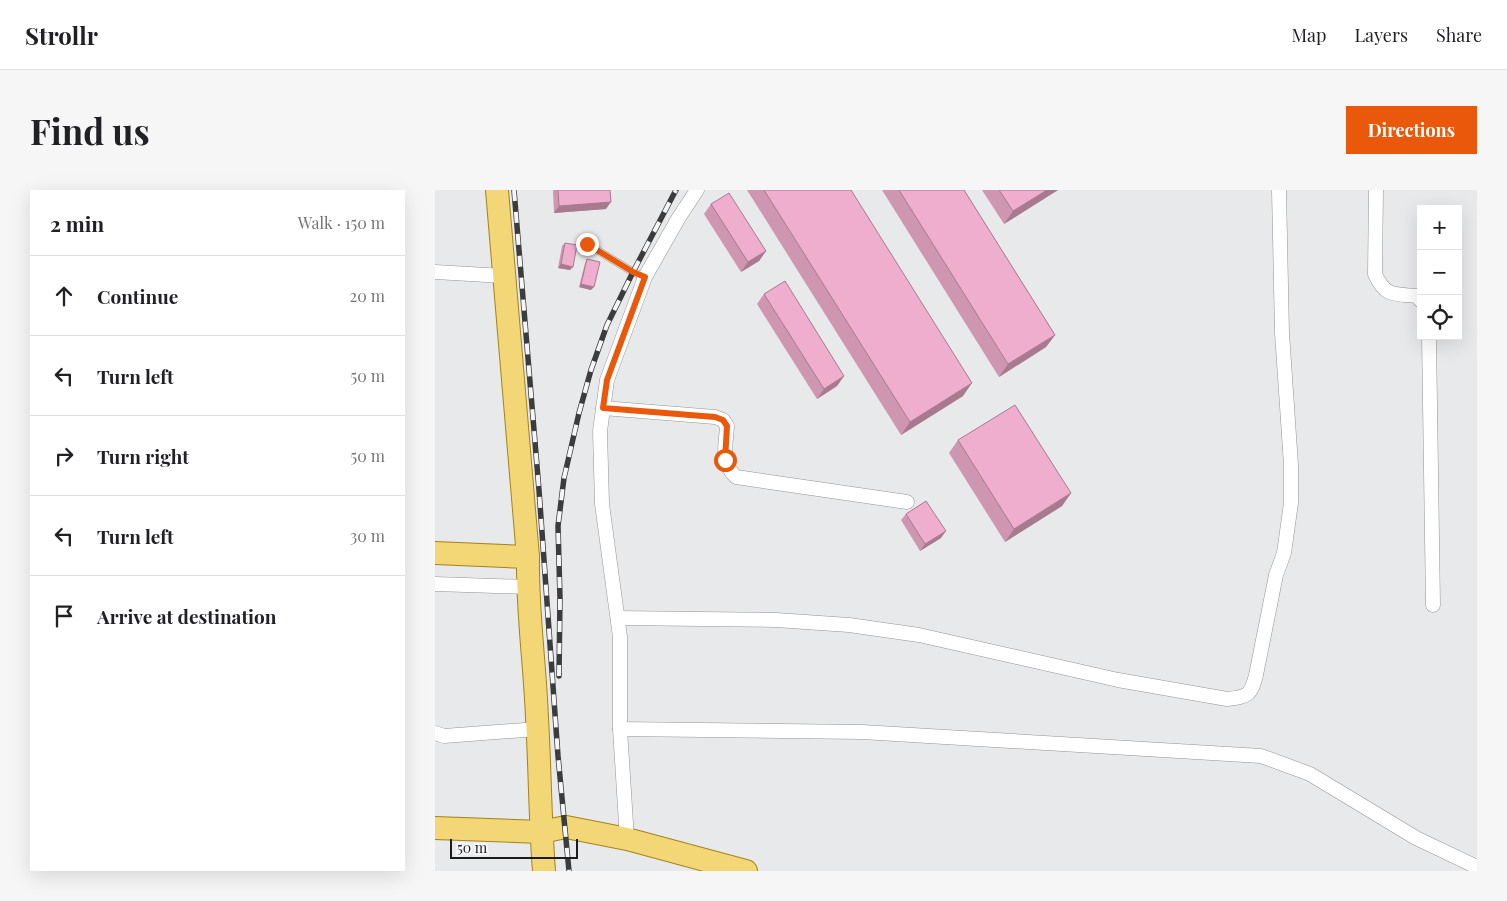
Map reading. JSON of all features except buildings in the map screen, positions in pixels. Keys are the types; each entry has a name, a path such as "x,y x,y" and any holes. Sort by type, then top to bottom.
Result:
{"main road":[{"path":"497,190 528,557 528,587 538,730 544,871"},
{"path":"435,553 528,557"},
{"path":"435,828 541,832 566,827 627,839 746,871"}],"street":[{"path":"627,839 620,729 620,637 602,504 600,431 607,380 645,277 697,190"},
{"path":"618,618 776,620 849,625 919,636 1118,680 1227,700 1243,698 1252,690 1256,675 1276,576 1284,553 1291,503 1279,190"},
{"path":"1376,190 1375,274 1380,285 1388,293 1417,296"},
{"path":"435,272 504,276"},
{"path":"1429,340 1433,605"},
{"path":"603,408 715,417 723,420 727,426 725,460 730,471 736,477 907,502"},
{"path":"435,584 528,587"},
{"path":"620,729 862,732 1261,756 1310,774 1416,838 1477,867"},
{"path":"435,733 444,736 538,730"}],"lane":[{"path":"587,244 633,272 645,277"}],"railway":[{"path":"514,190 539,490 558,756 569,871"},
{"path":"559,676 560,598 558,526 564,478 579,413 591,370 607,325 676,190"}],"route":[{"path":"587,244 633,272 645,277 607,380 603,408 715,417 723,420 727,426 725,460"}]}
